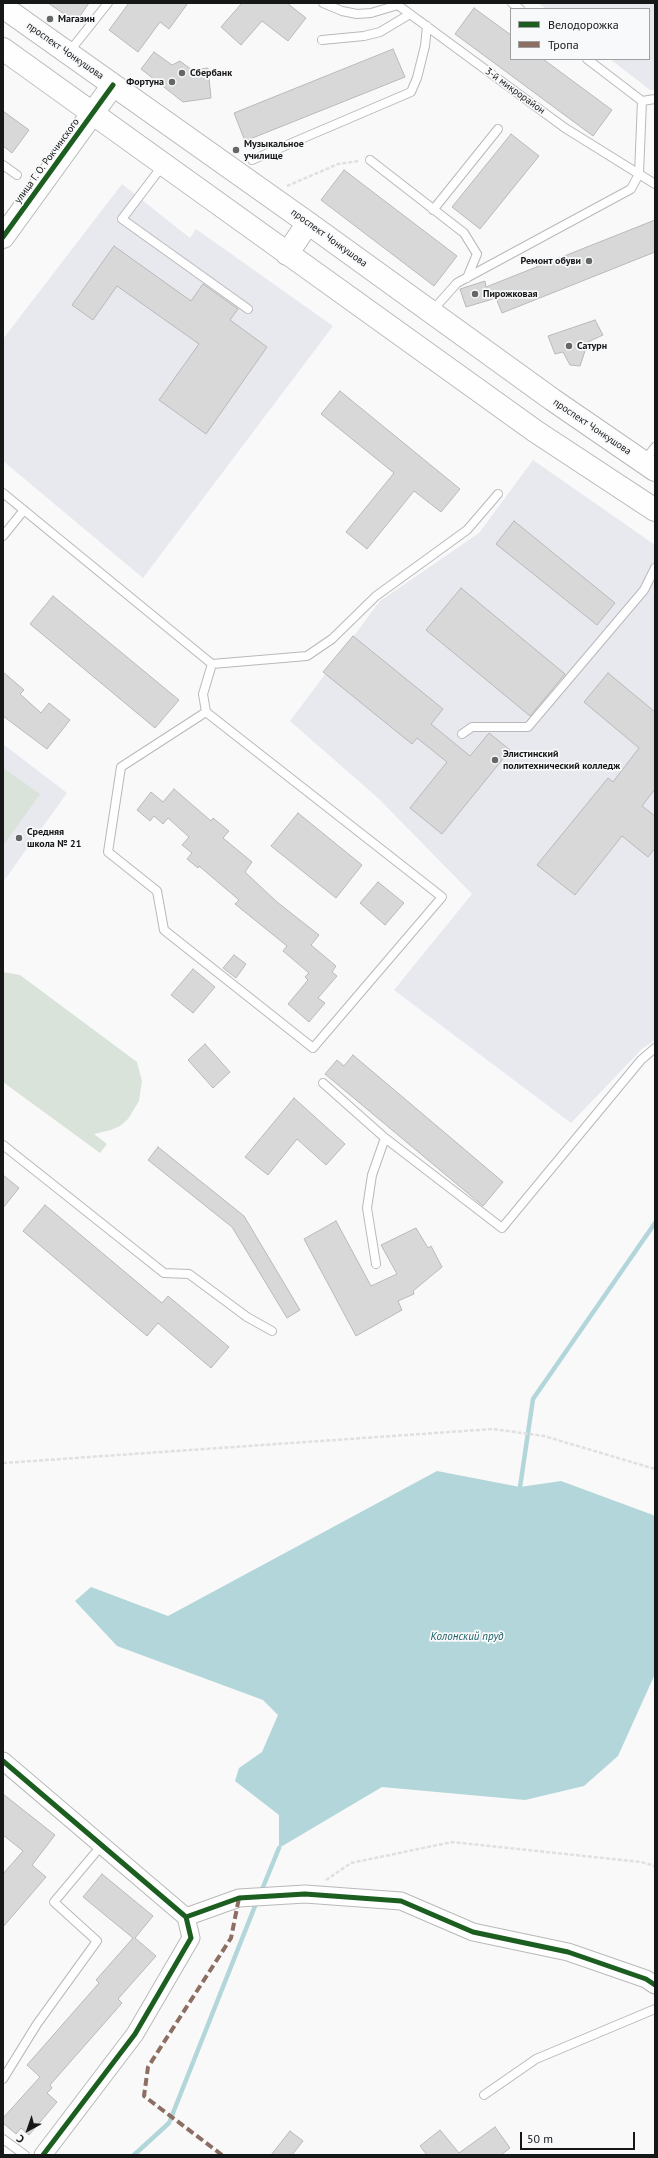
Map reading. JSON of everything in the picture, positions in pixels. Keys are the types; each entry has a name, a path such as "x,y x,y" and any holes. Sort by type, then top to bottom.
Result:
{"main road":[{"name":"проспект Чонкушова","path":"3,7 308,223 553,400 651,460"},
{"path":"3,49 536,431 655,510"},
{"name":"улица Г. О. Рокчинского","path":"3,237 113,85"},
{"path":"287,254 308,223"}],"street":[{"path":"3,1761 186,1917 191,1938 134,2034 42,2155"},
{"path":"186,1917 239,1898 305,1894 401,1901 474,1932 568,1952 646,1979 655,1985"}],"lane":[{"path":"69,53 108,3"},
{"path":"323,3 342,11 357,14 371,13 397,4"},
{"name":"3-й микрорайон","path":"397,4 565,128 655,184"},
{"path":"322,40 364,36 380,32 410,14"},
{"path":"252,160 411,92 419,72 425,46 427,26"},
{"path":"588,60 642,101 655,99"},
{"path":"432,313 457,283 631,189 639,174 642,101"},
{"path":"433,210 498,129"},
{"path":"370,160 464,233 477,254 467,278"},
{"path":"3,165 16,175"},
{"path":"163,165 122,219 248,308"},
{"path":"3,493 212,664 307,656 332,639 376,596 467,530 498,494"},
{"path":"3,536 24,510"},
{"path":"462,734 472,726 528,727 644,590 655,568"},
{"path":"206,712 121,767 108,852 157,891 164,930 313,1048 442,897 206,712 203,694 212,664"},
{"path":"323,1083 385,1138 502,1228 641,1060 655,1048"},
{"path":"376,1264 367,1208 372,1175 385,1138"},
{"path":"3,1145 164,1273 189,1274 247,1318 272,1331"},
{"path":"3,2079 36,2024 97,1940 54,1902 101,1846"},
{"path":"484,2095 536,2058 655,2009"},
{"path":"3,2139 25,2155"}],"path":[{"path":"286,186 338,164 370,160"},
{"path":"3,1462 493,1429 544,1436 655,1469"},
{"path":"305,1894 351,1863 452,1842 641,1862 655,1866"}],"shaded area":[{"path":"538,3 655,3 655,90 650,90 611,60 650,60 650,8 545,8"},
{"path":"122,184 190,238 196,229 333,326 143,578 3,461 3,339"},
{"name":"Элистинский политехнический колледж","path":"533,460 655,545 655,1040 642,1049 571,1123 394,990 472,894 379,799 290,721 380,601 479,533"},
{"name":"Средняя школа № 21","path":"3,744 67,793 3,882"},
{"path":"3,768 40,794 3,846"},
{"path":"3,972 20,975 137,1062 142,1081 139,1101 128,1119 120,1126 94,1134 107,1144 100,1153 3,1082"}],"water":[{"name":"Колонский пруд","path":"437,1471 520,1487 561,1481 653,1515 655,1518 655,1674 618,1756 584,1786 525,1800 382,1787 279,1848 279,1815 235,1781 239,1768 262,1752 278,1715 263,1700 117,1646 75,1601 91,1587 168,1616"}],"building":[{"path":"48,3 89,3 76,22"},
{"path":"129,3 188,3 169,29 160,22 138,52 109,30"},
{"path":"242,3 287,3 306,18 288,41 262,21 241,45 221,27"},
{"path":"474,8 510,34 510,60 544,60 612,110 593,136 455,34"},
{"path":"393,49 405,77 245,141 234,113"},
{"path":"154,52 172,65 180,61 192,70 208,68 211,98 183,102 141,69"},
{"path":"3,111 29,130 12,153 3,146"},
{"path":"511,134 539,156 480,229 452,207"},
{"path":"344,170 457,256 434,286 321,200"},
{"path":"655,220 655,252 502,313 496,298 466,307 460,289 485,281 486,287"},
{"path":"114,246 191,301 203,284 238,309 230,320 267,347 206,434 159,400 199,344 117,286 93,320 72,305"},
{"name":"Сатурн","path":"595,320 603,335 588,342 580,366 570,365 563,352 555,354 548,336"},
{"path":"340,391 460,489 441,512 414,491 367,549 346,532 394,473 321,414"},
{"path":"514,521 615,603 597,625 496,544"},
{"path":"461,588 565,674 530,716 426,630"},
{"path":"53,596 179,700 155,728 30,624"},
{"path":"353,636 443,709 431,724 470,756 489,733 510,750 442,834 410,808 447,762 417,738 412,744 323,672"},
{"path":"3,672 24,690 20,694 41,713 49,703 70,720 47,749 3,716"},
{"path":"608,673 655,712 655,789 642,806 655,816 655,848 648,857 622,836 575,895 537,865 608,778 613,782 639,748 584,702"},
{"path":"174,789 211,821 213,818 229,831 223,838 252,862 245,872 277,902 319,935 311,945 336,966 332,972 337,976 318,998 325,1003 309,1022 288,1004 308,980 305,977 309,973 283,951 287,946 235,904 239,900 199,866 198,868 187,859 192,853 182,845 189,837 168,818 163,824 154,816 150,821 137,810 151,792 163,802"},
{"path":"298,813 362,865 336,898 271,846"},
{"path":"378,882 404,903 385,925 360,903"},
{"path":"234,955 246,964 236,978 223,968"},
{"path":"193,969 215,987 193,1013 171,995"},
{"path":"205,1044 230,1072 213,1088 188,1060"},
{"path":"353,1055 503,1182 483,1206 325,1074 337,1060 344,1066"},
{"path":"294,1098 345,1144 326,1165 297,1139 268,1175 245,1157"},
{"path":"158,1147 244,1216 300,1310 287,1318 232,1227 148,1160"},
{"path":"3,1175 19,1188 3,1208"},
{"path":"45,1205 162,1303 168,1296 229,1347 211,1368 158,1323 147,1336 23,1231"},
{"path":"336,1221 371,1286 397,1274 381,1245 416,1228 428,1248 431,1246 442,1267 413,1291 414,1294 398,1301 402,1310 356,1336 304,1239"},
{"path":"3,1794 55,1835 32,1865 46,1877 3,1927 3,1874 23,1851 3,1835"},
{"path":"102,1874 153,1916 135,1938 156,1956 118,1999 122,2003 50,2085 52,2088 47,2093 57,2102 29,2135 21,2128 16,2134 3,2123 3,2118 40,2077 27,2065 99,1983 96,1980 133,1938 83,1897"},
{"path":"495,2127 510,2148 501,2155 427,2155 420,2146 440,2130 459,2153"},
{"path":"290,2131 303,2141 292,2155 271,2155"}],"waterway":[{"path":"520,1487 533,1399 655,1223"},
{"path":"261,1892 279,1848"},
{"path":"134,2155 169,2123 257,1901"}],"marked path":[{"path":"222,2155 144,2096 148,2067 231,1938 239,1898"}],"cycle path":[{"path":"3,237 113,85"},
{"path":"3,1761 186,1917 191,1938 135,2034 43,2155"},
{"path":"186,1917 239,1898 305,1894 401,1901 473,1932 568,1952 646,1979 655,1985"}],"place":[{"name":"Магазин","path":"50,19"},
{"name":"Сбербанк","path":"182,73"},
{"name":"Фортуна","path":"172,82"},
{"name":"Музыкальное училище","path":"236,150"},
{"name":"Ремонт обуви","path":"589,261"},
{"name":"Пирожковая","path":"475,294"},
{"name":"Сатурн","path":"569,346"},
{"name":"Элистинский политехнический колледж","path":"495,760"},
{"name":"Средняя школа № 21","path":"19,838"}]}
